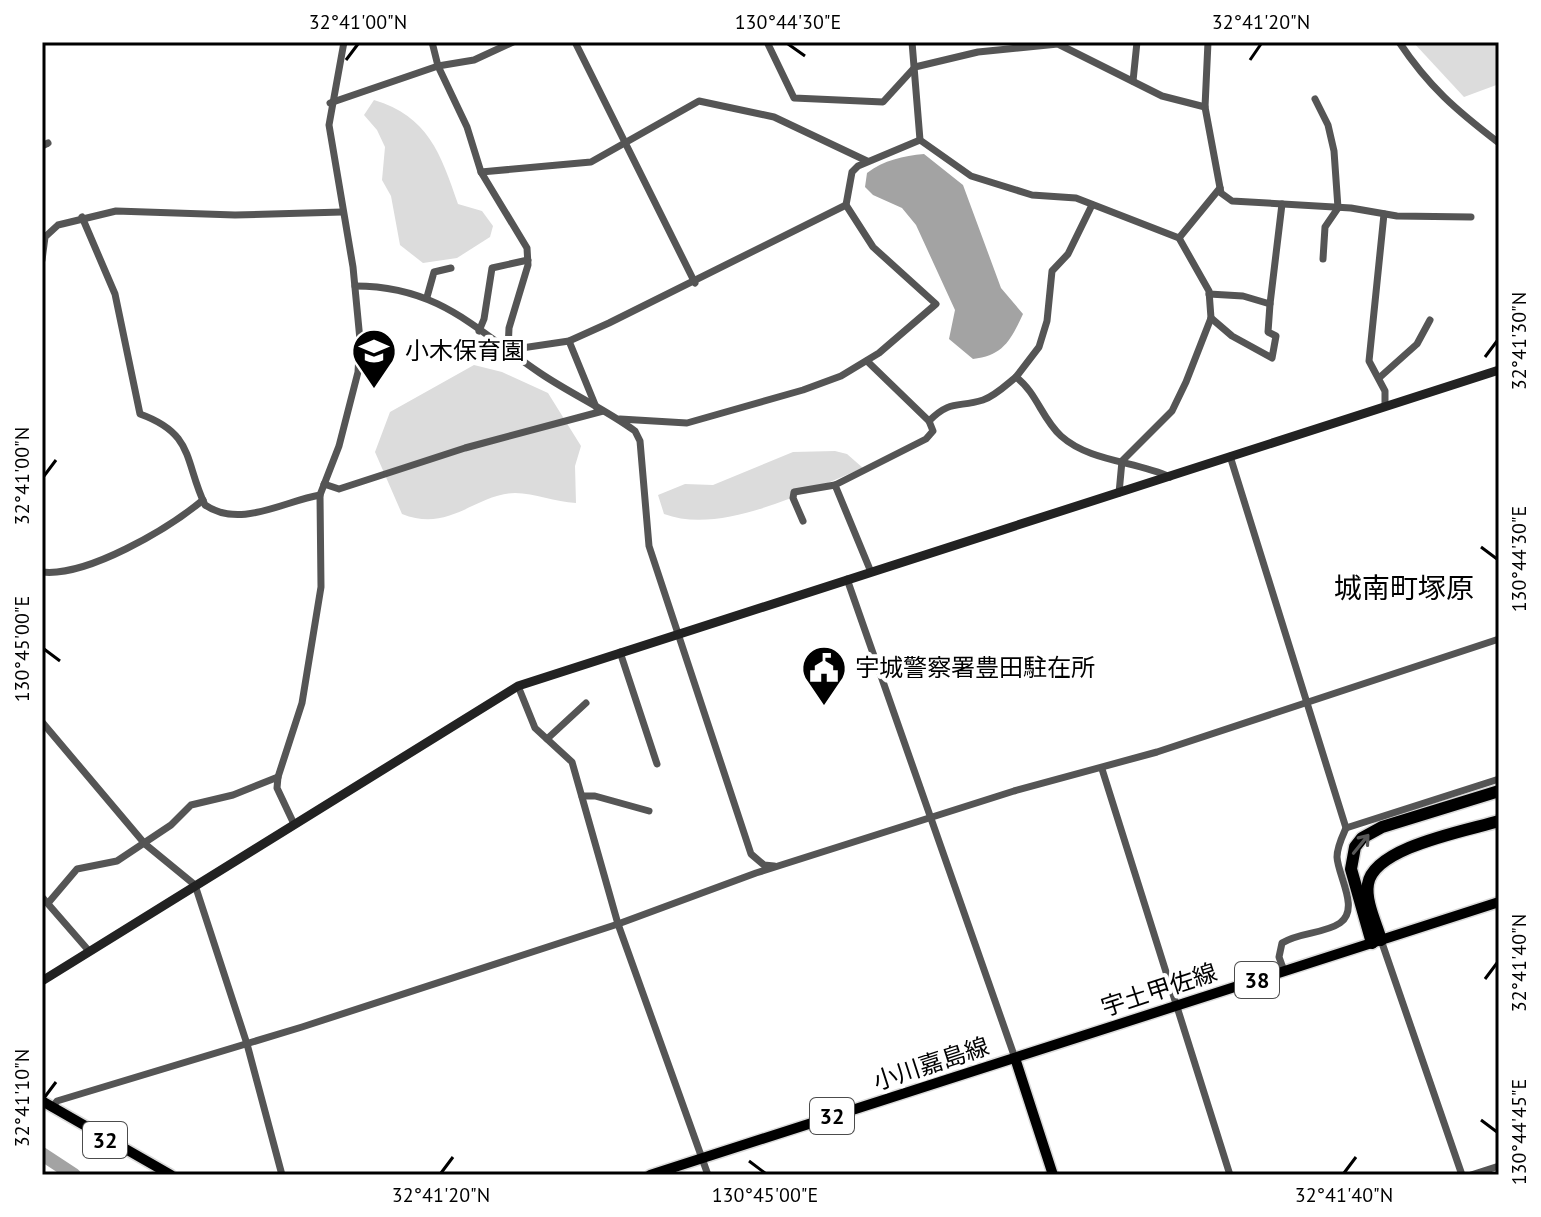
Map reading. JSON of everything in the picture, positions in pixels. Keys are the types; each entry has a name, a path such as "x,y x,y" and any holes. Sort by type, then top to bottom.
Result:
{"highway":[{"path":"1376,941 1351,869 1355,847 1362,838 1382,827 1499,791"},
{"path":"1376,941 1367,886 1376,867 1395,853 1499,821"}],"main road":[{"name":"宇土甲佐線","path":"1015,1058 1499,902"},
{"name":"小川嘉島線","path":"650,1175 1015,1058 1053,1175"},
{"name":"32","path":"47,1104 171,1175"}],"street":[{"path":"294,824 277,788 278,777 302,703 321,587 320,495 339,446 358,372 360,340 355,286 329,125 330,103 344,42"},
{"path":"432,42 438,66 467,127 481,172 527,248 528,260 509,328 508,350"},
{"path":"330,103 438,66 474,60 513,42"},
{"path":"575,42 695,283"},
{"path":"767,42 794,98 883,102 915,67 978,52 1058,43 1162,96 1205,107"},
{"path":"912,42 920,140"},
{"path":"1133,81 1137,42"},
{"path":"1208,42 1205,107 1221,193 1232,201 1462,220 1471,217"},
{"path":"1399,42 1424,79 1445,102 1499,143"},
{"path":"1315,99 1328,125 1334,151 1338,208 1325,227 1323,259"},
{"path":"481,172 591,162 699,101 774,117 867,161"},
{"path":"618,419 687,423 803,390 841,376 910,329 936,304 873,247 846,205 852,172 867,161 920,140"},
{"path":"920,140 971,176 1032,195 1076,198 1179,238 1209,294 1211,318 1172,411 1122,461 1119,493"},
{"path":"1179,238 1220,188"},
{"path":"1211,318 1232,336 1272,358 1276,336 1268,332 1282,204"},
{"path":"508,350 569,341 695,283 846,205"},
{"path":"929,421 952,403 980,402 993,396 1016,377 1039,347 1047,321 1052,271 1068,254 1092,205"},
{"path":"42,260 46,228 116,211 235,215 342,212"},
{"path":"1384,214 1369,361 1385,391 1385,406"},
{"path":"82,217 115,294 140,414 155,420 183,440 203,500 210,509 252,515 320,495"},
{"path":"479,331 484,319 492,268 528,260"},
{"path":"427,297 434,272 451,268"},
{"path":"355,286 389,286 427,297 456,312 479,331 635,431 640,441 646,535 678,633 751,854 764,865 778,866"},
{"path":"1209,294 1243,296 1270,304"},
{"path":"1379,378 1417,344 1430,320"},
{"path":"569,341 600,409"},
{"path":"803,521 793,498 794,492 835,485 926,439 933,431 929,421 867,361"},
{"path":"42,981 518,686 1499,370"},
{"path":"1016,377 1031,389 1060,435 1090,453 1146,465 1170,477"},
{"path":"324,484 339,489 600,409"},
{"path":"1230,456 1309,701 1346,828 1337,858 1349,906 1346,915 1340,923 1292,937 1282,943 1279,957 1284,971"},
{"path":"835,485 871,572"},
{"path":"42,572 64,573 101,560 203,500"},
{"path":"847,579 1015,1058"},
{"path":"47,1104 247,1044 618,924 778,866 1014,791 1102,769 1499,639"},
{"path":"620,652 657,764"},
{"path":"518,686 535,728 572,762 618,924 708,1175"},
{"path":"547,739 586,703"},
{"path":"42,722 145,844 195,885 247,1044 282,1175"},
{"path":"1102,769 1230,1175"},
{"path":"89,951 46,899 77,869 117,861 145,844 191,805 233,795 278,777"},
{"path":"1346,828 1499,779"},
{"path":"582,796 595,796 649,811"},
{"path":"1376,941 1462,1175"},
{"path":"1471,1175 1499,1166"}],"shaded area":[{"path":"1413,42 1499,42 1499,84 1464,97"},
{"path":"374,100 408,116 420,127 438,153 458,204 482,211 493,226 490,237 457,258 423,263 400,245 391,196 382,180 385,147 377,130 364,115"},
{"path":"924,154 963,185 1001,288 1023,314 1005,345 983,357 973,359 949,339 955,310 916,225 902,208 873,195 865,187 867,173 880,165 894,159"},
{"path":"474,365 502,372 548,393 581,446 575,466 576,503 515,493 487,499 462,511 434,519 402,514 375,452 390,412"},
{"path":"835,451 847,454 863,468 765,508 738,515 687,519 664,514 658,495 685,484 713,485 793,452"}],"waterway":[{"path":"42,1154 74,1175"}],"place":[{"name":"小木保育園","path":"374,390"},
{"name":"宇城警察署豊田駐在所","path":"824,707"}],"district":[{"name":"城南町塚原","path":"1404,588"}]}
